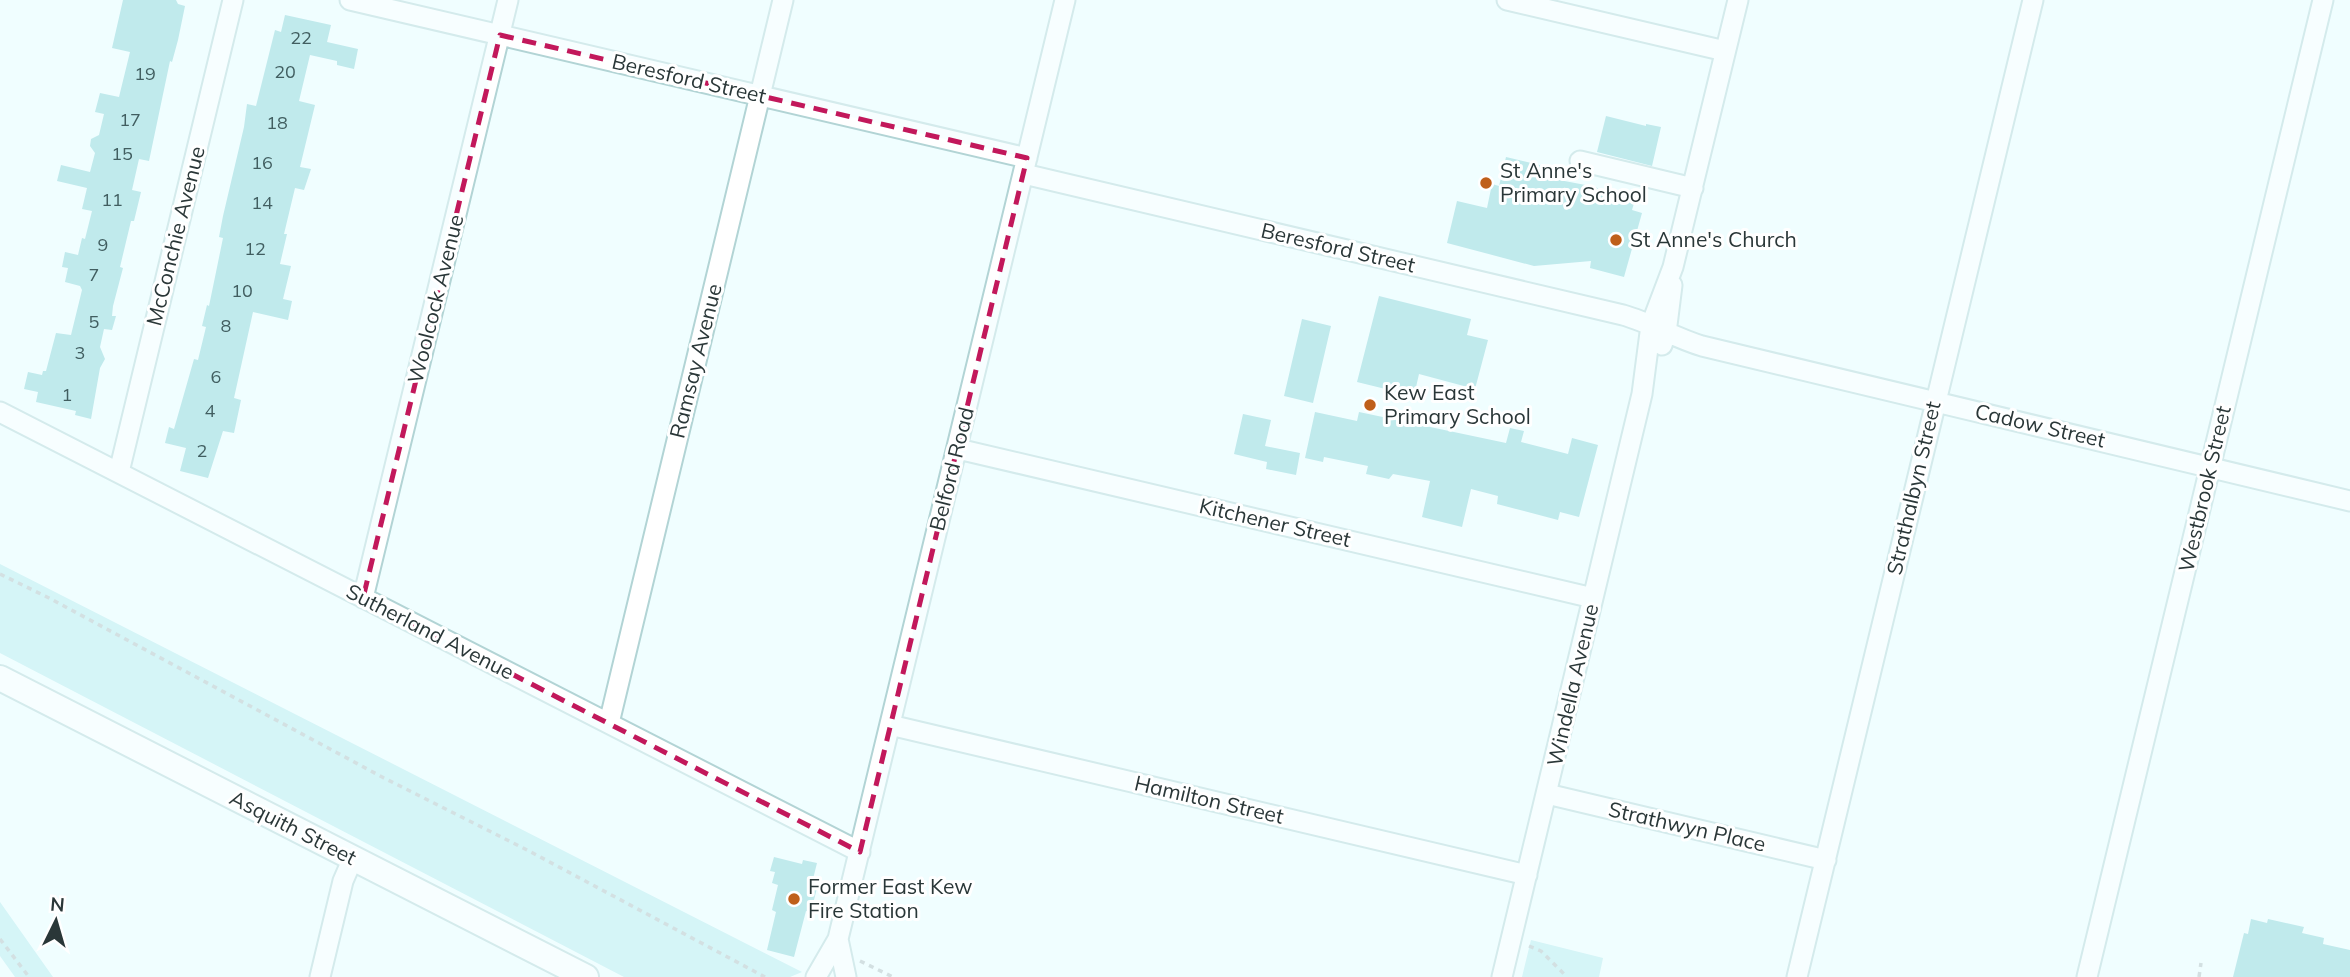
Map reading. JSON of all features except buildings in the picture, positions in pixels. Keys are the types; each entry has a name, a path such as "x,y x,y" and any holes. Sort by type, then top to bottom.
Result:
{"main road":[{"name":"Asquith Street","path":"0,678 586,977"}],"street":[{"name":"McConchie Avenue","path":"119,472 233,0"},
{"name":"Beresford Street","path":"350,0 760,96 1026,166 1610,312 1639,320 1658,329"},
{"name":"Woolcock Avenue","path":"363,598 508,0"},
{"name":"Ramsay Avenue","path":"609,723 783,0"},
{"name":"Belford Road","path":"817,977 838,939 1065,0"},
{"path":"1507,0 1725,51"},
{"name":"Windella Avenue","path":"1502,977 1738,0"},
{"name":"Strathalbyn Street","path":"1797,977 2033,0"},
{"name":"Westbrook Street","path":"2087,977 2323,0"},
{"path":"1580,161 1693,188"},
{"name":"Cadow Street","path":"1658,329 1702,346 2350,501"},
{"name":"Sutherland Avenue","path":"0,412 860,852"},
{"name":"Kitchener Street","path":"958,449 1593,598"},
{"name":"Hamilton Street","path":"890,725 1527,875"},
{"name":"Strathwyn Place","path":"1547,794 1826,860"},
{"path":"320,977 343,881 353,858"},
{"name":"Belford Road","path":"838,939 846,977"}],"path":[{"path":"0,574 765,977"},
{"path":"0,939 29,977"},
{"path":"1527,945 1541,951 1567,977"},
{"path":"861,960 893,977"},
{"path":"2199,977 2201,963"}],"highlighted area":[{"path":"500,35 1027,158 860,852 363,598"}],"shaded area":[{"path":"0,564 802,972 790,977 624,977 0,653"},
{"path":"0,902 53,977 15,977 0,956"},
{"path":"1531,940 1603,958 1599,977 1522,977"}],"place":[{"name":"St Anne's Primary School","path":"1486,183"},
{"name":"St Anne's Church","path":"1616,240"},
{"name":"Kew East Primary School","path":"1370,405"},
{"name":"Former East Kew Fire Station","path":"794,899"}]}
